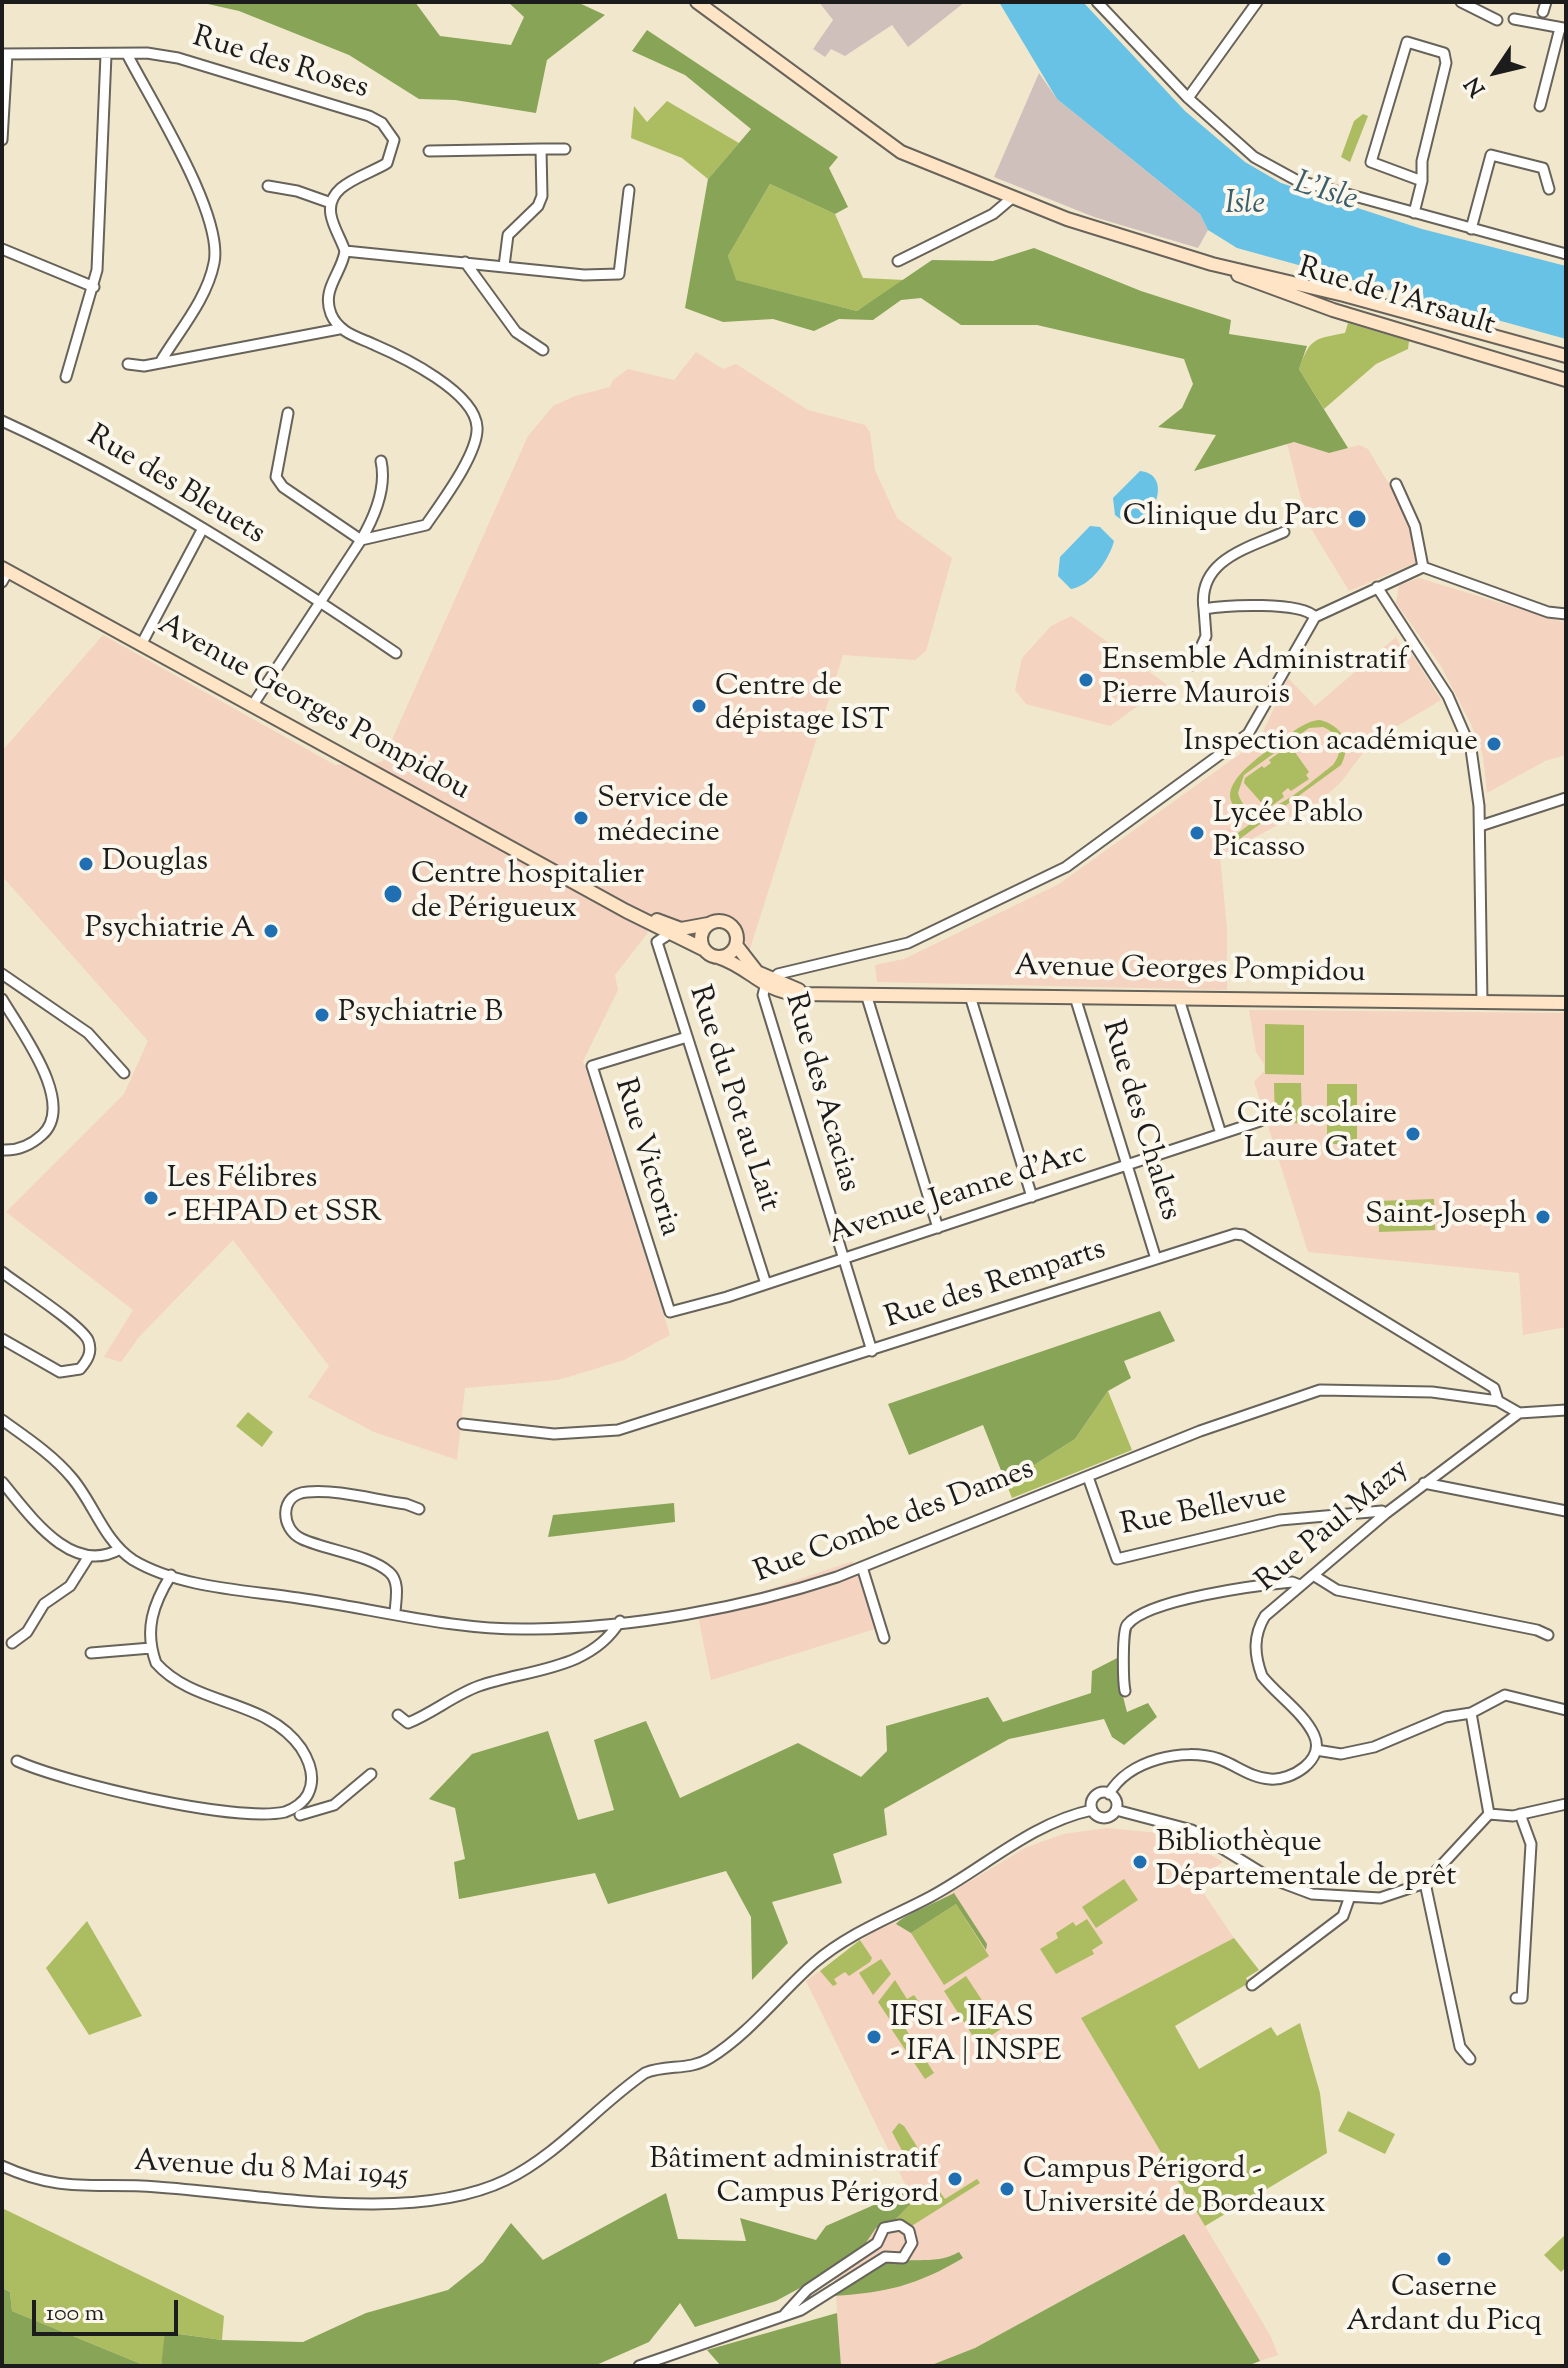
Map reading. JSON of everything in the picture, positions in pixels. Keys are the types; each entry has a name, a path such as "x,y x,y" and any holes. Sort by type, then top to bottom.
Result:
{"main road":[{"path":"697,2 901,152 1067,219 1212,264 1328,291 1566,356"},
{"name":"Rue de l'Arsault","path":"1212,264 1333,310 1566,380"},
{"path":"1310,287 1309,295 1319,305"},
{"path":"1328,291 1327,298 1333,310"},
{"name":"Avenue Georges Pompidou","path":"4,573 669,934 703,949"},
{"name":"Avenue Georges Pompidou","path":"600,894 681,929 708,924"},
{"path":"736,945 728,955 718,957 703,949 701,933 708,924 723,921 730,925 736,932 736,945 750,966 768,983"},
{"name":"Avenue Georges Pompidou","path":"718,957 736,964 782,993 1566,1003"}],"street":[{"path":"1097,2 1188,98 1254,157 1296,180 1566,254"},
{"path":"1188,98 1257,2"},
{"path":"1461,2 1497,20"},
{"path":"1514,19 1563,28 1540,106"},
{"path":"1414,213 1422,181 1422,161 1446,63 1444,53 1407,42 1371,162 1422,181"},
{"path":"2,140 4,54 127,54 206,209 215,238 214,263 206,287 161,361"},
{"name":"Rue des Roses","path":"127,54 178,58 369,116 382,123 394,140 387,163 344,185 331,203"},
{"path":"66,377 94,287 106,55"},
{"path":"504,266 508,235 532,215 542,196 541,149"},
{"path":"429,151 565,149"},
{"path":"1471,229 1491,155 1543,168 1549,189"},
{"path":"268,186 297,191 331,203 331,219 345,251 328,294 330,312 339,329"},
{"path":"345,251 584,275 619,274 629,190"},
{"path":"898,261 993,214 1013,197"},
{"path":"2,249 94,287"},
{"path":"465,262 516,332 543,350"},
{"path":"128,364 144,366 339,329 433,373 473,413 478,426 476,442 426,525 361,540 283,487 276,477 288,413"},
{"name":"Rue des Bleuets","path":"2,421 72,453 320,601 396,653"},
{"path":"252,706 361,540 385,478 381,461"},
{"path":"1396,484 1415,526 1423,567"},
{"path":"141,645 202,530"},
{"path":"1193,665 1206,636 1203,587 1212,570 1237,552 1284,532"},
{"path":"768,983 791,970 842,962 908,943 1066,867 1248,734 1315,617 1377,587 1423,567 1548,612 1566,614"},
{"path":"1377,587 1448,696 1464,731 1476,771 1480,826 1482,1002"},
{"path":"1204,609 1220,606 1299,608 1315,617"},
{"path":"1480,826 1566,798"},
{"name":"Rue du Pot au Lait","path":"669,934 657,942 766,1284"},
{"path":"2,974 88,1033 124,1073"},
{"name":"Rue des Acacias","path":"768,983 763,995 872,1351"},
{"path":"866,994 938,1228"},
{"path":"970,996 1032,1197"},
{"name":"Rue des Chalets","path":"1075,997 1156,1259"},
{"path":"2,999 52,1086 54,1112 47,1131 31,1145 2,1150"},
{"path":"1179,999 1221,1134"},
{"name":"Rue Victoria","path":"670,1312 592,1066 687,1037"},
{"name":"Avenue Jeanne d'Arc","path":"670,1312 844,1259 1260,1121"},
{"name":"Rue des Remparts","path":"463,1424 554,1434 602,1433 872,1351 1235,1234 1243,1235 1494,1388 1498,1401"},
{"path":"2,1272 81,1332 90,1349 88,1360 80,1369 60,1372 2,1339"},
{"name":"Rue Combe des Dames","path":"2,1420 57,1461 85,1495 120,1549 144,1565 171,1575 469,1625 533,1629 620,1621 758,1602 862,1567 1215,1425 1320,1390 1432,1392 1498,1401 1519,1413"},
{"path":"1519,1413 1566,1410"},
{"name":"Rue Paul Mazy","path":"1316,1750 1315,1736 1308,1726 1262,1676 1255,1652 1255,1638 1265,1616 1385,1514 1519,1413"},
{"name":"Rue Bellevue","path":"1088,1477 1117,1559 1280,1520 1382,1511 1385,1514"},
{"path":"2,1482 43,1529 64,1546 89,1556 105,1555 120,1549"},
{"path":"1424,1483 1566,1511"},
{"path":"395,1612 396,1583 388,1570 302,1539 288,1528 285,1513 291,1499 306,1491 406,1504 419,1509"},
{"path":"12,1643 27,1632 44,1604 70,1586 89,1556"},
{"path":"862,1567 884,1638"},
{"path":"17,1761 47,1774 236,1813 287,1811 306,1798 313,1775 309,1763 280,1725 184,1684 156,1663 151,1648 153,1611 171,1575"},
{"path":"1313,1575 1337,1590 1537,1630 1548,1635"},
{"path":"1125,1691 1123,1635 1128,1623 1144,1613 1214,1592 1292,1582 1300,1585"},
{"path":"398,1715 408,1723 478,1686 558,1666 611,1637 620,1621"},
{"path":"91,1653 151,1648"},
{"path":"1566,1710 1505,1695 1471,1713 1445,1717 1359,1751 1341,1754 1316,1750 1309,1763 1280,1779 1258,1777 1207,1756 1167,1757 1127,1775 1109,1794 1094,1797 1092,1810 1104,1818 1116,1810 1192,1830 1272,1879 1297,1890 1368,1899 1394,1896 1425,1883 1489,1814 1520,1814 1566,1804"},
{"path":"1471,1713 1489,1814"},
{"path":"300,1815 334,1805 371,1774"},
{"path":"1109,1794 1115,1799 1116,1810"},
{"name":"Avenue du 8 Mai 1945","path":"2,2166 26,2176 70,2187 155,2187 295,2201 431,2202 505,2181 557,2147 645,2073 657,2068 696,2065 728,2045 796,1979 862,1928 932,1896 1045,1827 1092,1810"},
{"path":"1516,1998 1522,1998 1531,1844 1520,1814"},
{"path":"1425,1883 1460,2047 1470,2059"},
{"path":"1252,1985 1343,1916 1349,1899"},
{"path":"639,2366 801,2310 885,2257 903,2258 911,2249 909,2231 900,2225 884,2228 877,2243 807,2290 785,2314"}],"shaded area":[{"path":"819,2 965,2 908,47 892,25 845,56 831,49 825,57 813,49 833,20"},
{"path":"1039,73 1057,99 1200,214 1208,230 1198,248 1094,217 994,177"},
{"name":"Centre hospitalier de Périgueux","path":"696,352 723,369 736,364 808,410 865,425 870,432 875,470 897,518 952,558 926,651 915,660 843,655 749,952 738,921 717,913 684,924 651,915 647,934 615,975 618,990 583,1061 670,1335 624,1360 558,1380 465,1388 457,1460 374,1432 308,1397 329,1366 233,1240 139,1337 121,1362 104,1357 133,1310 6,1212 124,1094 148,1041 2,876 2,751 103,635 335,765 382,762 528,436 553,406 575,396 610,387 613,380 628,369 674,380"},
{"name":"Clinique du Parc","path":"1294,442 1329,453 1359,445 1368,449 1405,511 1419,547 1415,563 1349,591 1307,522 1287,443"},
{"path":"1419,578 1566,623 1566,755 1545,761 1487,793 1483,756 1472,726 1441,666 1396,603 1399,585"},
{"path":"1071,616 1167,685 1110,726 1026,704 1015,690 1022,658 1051,626"},
{"name":"Lycée Pablo Picasso","path":"1396,637 1400,645 1406,645 1441,700 1372,741 1341,782 1317,804 1220,856 1227,928 1227,990 877,982 875,965 904,959 1059,884 1251,746 1262,734 1288,678 1315,706"},
{"name":"Cité scolaire Laure Gatet","path":"1249,1010 1566,1013 1566,1327 1523,1335 1519,1273 1308,1252 1254,1082 1264,1071 1264,1064 1256,1052"},
{"path":"853,1561 875,1629 711,1680 696,1606 735,1601"},
{"path":"1107,1828 1159,1833 1197,1847 1223,1862 1200,1877 1198,1885 1234,1938 1081,2018 1270,2335 1278,2355 1260,2361 1183,2234 975,2348 929,2366 841,2366 833,2253 826,2226 908,2190 806,1981 873,1932 914,1915 1025,1848 1063,1834"}],"green space":[{"path":"199,2 415,2 440,36 511,45 524,17 508,2 577,2 605,15 547,60 536,113 455,100 419,99 349,55 239,11"},
{"path":"647,30 838,157 829,168 848,207 835,214 770,184 728,256 736,280 857,311 932,260 993,261 1034,248 1141,291 1231,320 1229,334 1307,346 1299,369 1348,448 1329,453 1294,442 1194,471 1216,435 1158,427 1182,408 1193,384 1184,359 1037,325 961,325 921,298 901,300 873,320 839,319 814,331 773,319 723,322 685,308 708,179 751,129 685,75 632,51"},
{"path":"667,101 739,143 708,179 682,158 631,138 634,106 647,122"},
{"path":"1363,114 1368,116 1350,162 1341,157 1354,121"},
{"path":"770,184 835,214 863,278 905,280 857,311 735,280 728,256"},
{"path":"1348,323 1409,341 1408,349 1376,364 1324,409 1299,369 1306,351 1314,342 1345,333"},
{"path":"1313,721 1328,723 1340,732 1346,750 1341,765 1230,846 1227,841 1257,819 1240,812 1232,803 1230,793 1234,784 1261,755","holes":["1323,727 1339,743 1339,753 1333,765 1283,802 1256,810 1245,806 1238,793 1244,775 1309,728"]},
{"path":"1287,747 1292,748 1309,772 1306,775 1309,779 1291,791 1288,788 1282,793 1284,797 1267,809 1244,783 1245,778 1271,763 1269,760"},
{"path":"1265,1024 1304,1025 1304,1075 1265,1074"},
{"path":"1274,1083 1301,1083 1302,1123 1275,1124"},
{"path":"1327,1084 1357,1084 1357,1144 1327,1144"},
{"path":"1434,1199 1435,1230 1379,1232 1378,1201"},
{"path":"1160,1311 1175,1341 1124,1361 1131,1378 1108,1391 1075,1439 1006,1483 983,1425 909,1455 888,1404"},
{"path":"1108,1391 1132,1450 1012,1498 1006,1483 1075,1439"},
{"path":"248,1412 273,1432 262,1447 236,1426"},
{"path":"674,1503 675,1522 548,1537 553,1515"},
{"path":"1123,1655 1120,1685 1127,1712 1148,1703 1157,1717 1124,1745 1112,1737 1104,1719 1009,1739 884,1809 887,1835 833,1854 842,1883 772,1902 788,1943 752,1980 751,1917 726,1871 608,1904 595,1873 459,1899 454,1862 465,1859 455,1808 429,1799 472,1754 548,1731 578,1820 614,1810 594,1740 646,1721 680,1798 798,1743 861,1777 887,1751 886,1726 988,1697 1003,1722 1091,1693 1092,1671"},
{"path":"1124,1879 1138,1900 1096,1928 1082,1907"},
{"path":"954,1893 987,1944 986,1950 956,1904 911,1933 896,1924 913,1913"},
{"path":"956,1904 989,1956 944,1985 911,1933"},
{"path":"1087,1919 1103,1943 1092,1950 1094,1954 1056,1974 1040,1949 1058,1938 1056,1933 1073,1922 1076,1926"},
{"path":"87,1921 142,2016 89,2035 46,1968"},
{"path":"1234,1938 1259,1970 1246,1978 1249,1983 1175,2026 1199,2069 1271,2027 1277,2036 1300,2023 1320,2093 1327,2153 1205,2226 1081,2018"},
{"path":"860,1940 872,1958 870,1962 849,1976 845,1972 834,1979 837,1984 833,1986 820,1971"},
{"path":"881,1959 891,1974 873,1995 859,1973"},
{"path":"966,1976 1001,2029 978,2044 944,1991"},
{"path":"895,1980 907,1999 914,1995 919,2002 890,2020 878,2002"},
{"path":"900,2020 934,2073 925,2079 890,2027"},
{"path":"1348,2111 1395,2134 1385,2154 1338,2131"},
{"path":"899,2123 921,2153 919,2164 906,2158 892,2132"},
{"path":"977,2179 980,2183 910,2227 895,2220 932,2181 945,2199"},
{"path":"908,2190 915,2199 895,2220 876,2228 865,2244 798,2289 776,2301 695,2327 680,2303 649,2342 594,2366 161,2366 165,2332 222,2340 303,2342 366,2313 448,2290 483,2262 511,2223 543,2260 666,2193 678,2239 746,2241 740,2218 816,2240 826,2226"},
{"path":"2,2208 224,2316 222,2340 166,2332 161,2366 146,2366 12,2311 10,2292 2,2288"},
{"path":"1184,2234 1260,2361 1247,2366 929,2366 975,2348"},
{"path":"1566,2234 1566,2267 1561,2272 1544,2255"},
{"path":"959,2252 963,2258 915,2282 868,2293 831,2296 879,2265 905,2260 941,2259"},
{"path":"2,2288 10,2292 12,2311 146,2366 2,2366"},
{"path":"837,2313 841,2366 721,2366 707,2350"}],"water":[{"name":"Isle","path":"999,2 1083,2 1185,111 1245,162 1281,183 1422,229 1566,266 1566,339 1237,248 1208,230 1200,214 1057,99"},
{"path":"1140,471 1156,480 1157,498 1147,516 1131,527 1115,515 1113,498"},
{"path":"1090,526 1100,527 1114,541 1098,571 1085,583 1071,589 1058,576 1060,557"}],"place":[{"name":"Clinique du Parc","path":"1357,519"},
{"name":"Ensemble Administratif Pierre Maurois","path":"1086,680"},
{"name":"Centre de dépistage IST","path":"699,706"},
{"name":"Inspection académique","path":"1494,744"},
{"name":"Service de médecine","path":"581,818"},
{"name":"Lycée Pablo Picasso","path":"1197,833"},
{"name":"Douglas","path":"86,864"},
{"name":"Centre hospitalier de Périgueux","path":"393,894"},
{"name":"Psychiatrie A","path":"271,931"},
{"name":"Psychiatrie B","path":"322,1015"},
{"name":"Cité scolaire Laure Gatet","path":"1413,1134"},
{"name":"Les Félibres - EHPAD et SSR","path":"151,1198"},
{"name":"Saint-Joseph","path":"1543,1217"},
{"name":"Bibliothèque Départementale de prêt","path":"1140,1862"},
{"name":"IFSI - IFAS - IFA | INSPE","path":"874,2037"},
{"name":"Bâtiment administratif Campus Périgord","path":"955,2179"},
{"name":"Campus Périgord - Université de Bordeaux","path":"1007,2189"},
{"name":"Caserne Ardant du Picq","path":"1444,2259"}],"water label":[{"name":"L'Isle","path":"1325,194"}]}
